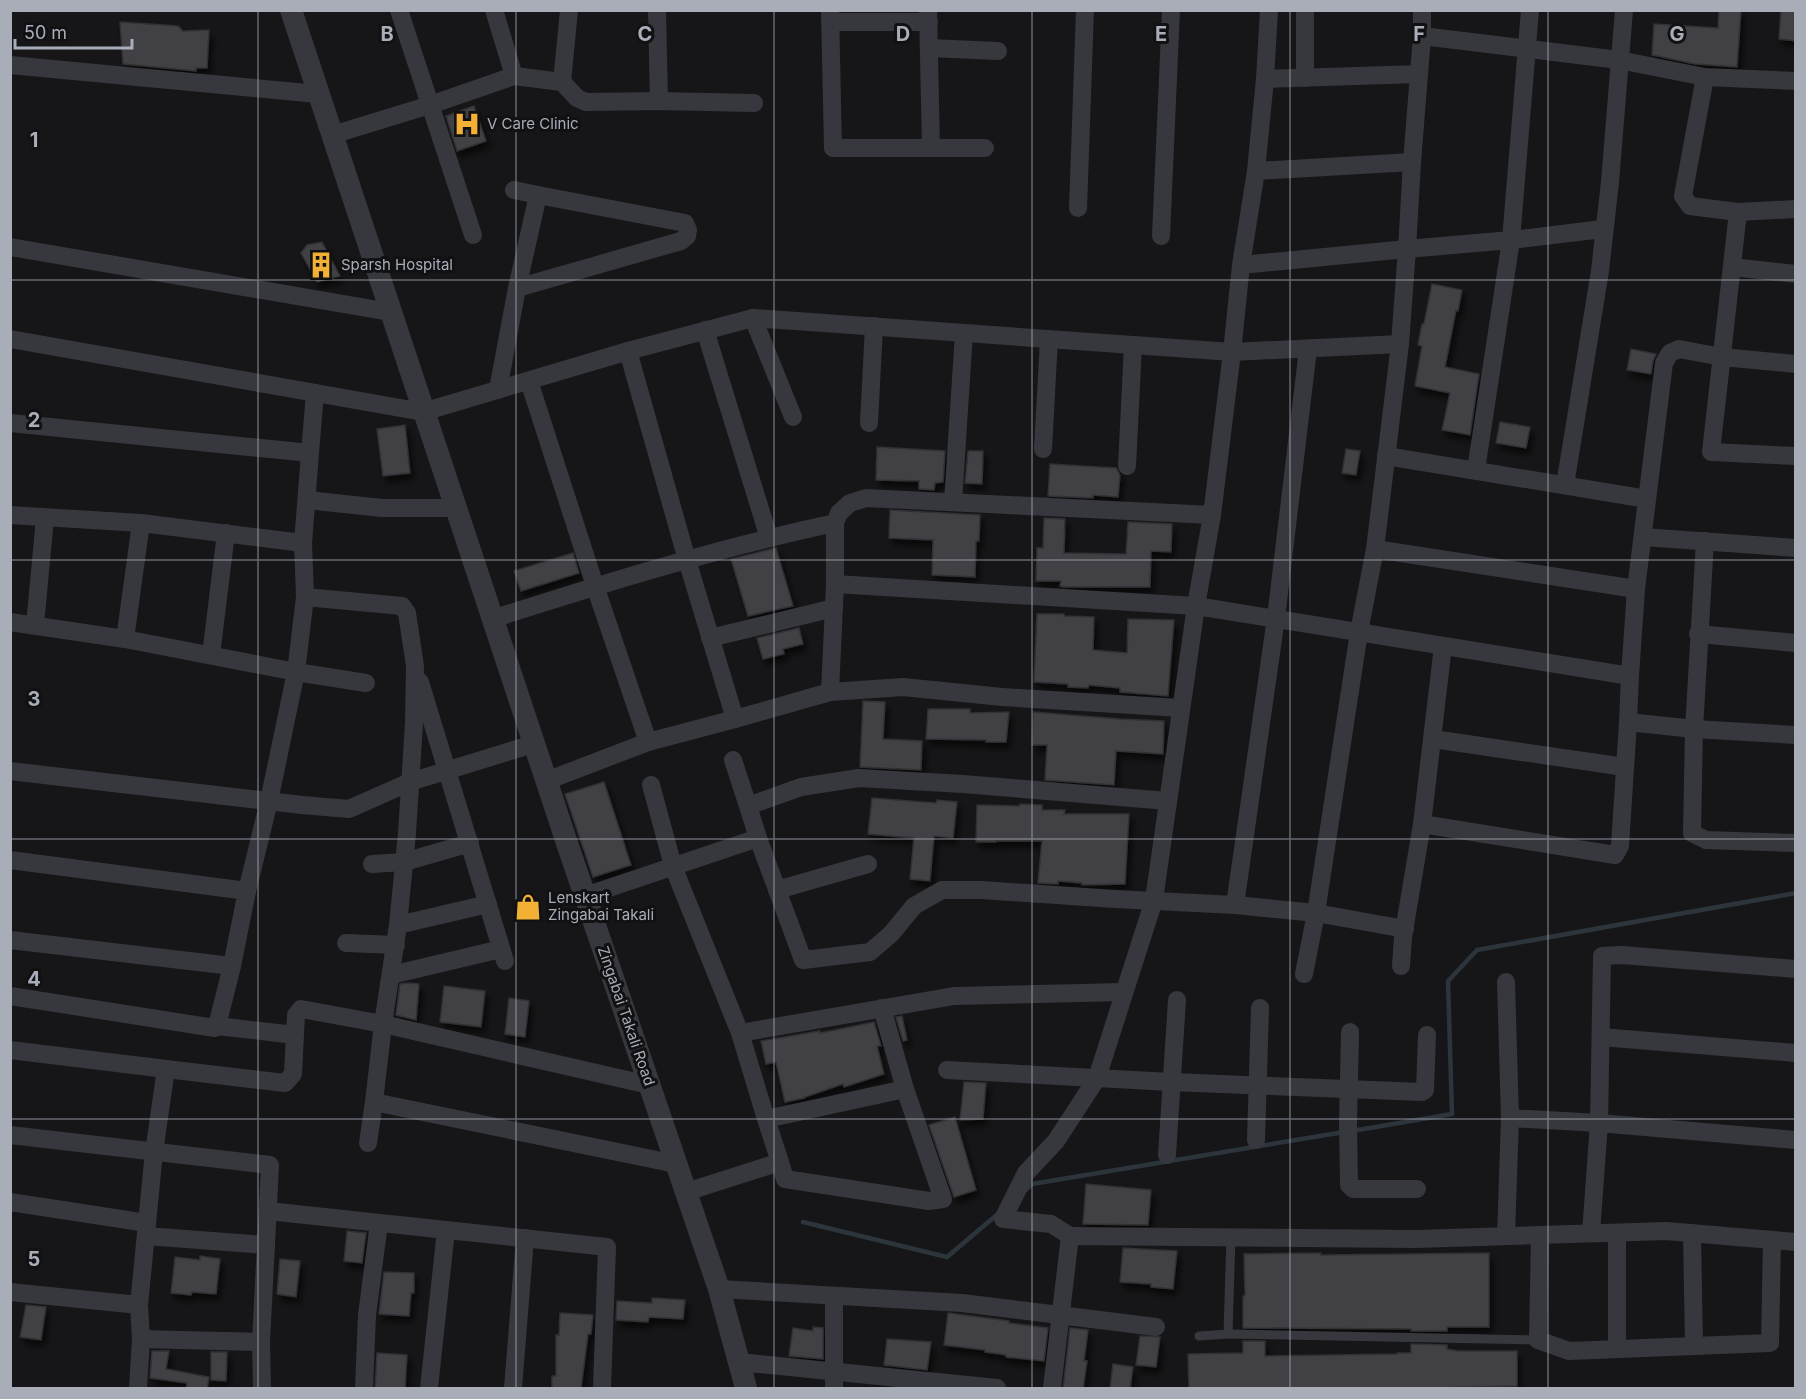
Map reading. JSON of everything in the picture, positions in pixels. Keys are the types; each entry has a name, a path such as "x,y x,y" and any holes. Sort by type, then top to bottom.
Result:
{"street":[{"name":"Zingabai Takali Road","path":"291,10 454,508 719,1289 746,1389"},
{"path":"399,10 472,235"},
{"path":"494,10 514,76"},
{"path":"562,82 568,10"},
{"path":"657,10 659,100"},
{"path":"1078,208 1085,10"},
{"path":"1161,236 1171,10"},
{"path":"1269,10 1256,171 1242,265 1212,515 1196,606 1154,900 1097,1078 1056,1141 1026,1173 1003,1219 1051,1224 1070,1236 1417,1239 1666,1231 1796,1242"},
{"path":"1305,10 1305,78"},
{"path":"1304,974 1316,913 1359,632 1375,549 1400,344 1422,10"},
{"path":"1476,471 1511,240 1530,10"},
{"path":"1565,485 1600,271 1610,182 1624,10"},
{"path":"932,148 928,16 830,16 833,148 932,148 985,148"},
{"path":"1422,36 1619,60 1705,77 1796,81"},
{"path":"929,48 998,51"},
{"path":"10,65 318,94"},
{"path":"1265,79 1419,74"},
{"path":"332,135 514,76 562,82 577,98 586,102 659,100 754,103"},
{"path":"1705,77 1683,196 1690,206 1738,212 1796,209"},
{"path":"1256,171 1412,162"},
{"path":"514,190 685,223 688,230 687,236 681,241 517,288"},
{"path":"498,390 517,288 538,195"},
{"path":"1738,212 1711,452 1796,456"},
{"path":"1242,265 1604,229"},
{"path":"10,247 390,312"},
{"path":"1732,267 1796,274"},
{"path":"10,339 423,412 628,351 753,318 1232,352 1400,344"},
{"path":"753,318 793,417"},
{"path":"869,423 874,326"},
{"path":"705,330 769,538"},
{"path":"953,502 964,333"},
{"path":"1043,449 1049,339"},
{"path":"1127,466 1133,345"},
{"path":"1235,905 1276,618 1308,349"},
{"path":"1422,824 1615,855 1620,846 1636,589 1664,363 1670,353 1679,349 1722,357 1796,364"},
{"path":"628,351 735,719"},
{"path":"529,381 648,742"},
{"path":"218,1026 296,672 305,597 303,543 315,393"},
{"path":"10,423 310,453"},
{"path":"1386,456 1647,499"},
{"path":"830,692 835,584 835,523 839,513 850,503 866,498 1212,515"},
{"path":"307,500 382,508 454,508"},
{"path":"10,515 141,523 303,543"},
{"path":"35,625 45,518"},
{"path":"125,639 141,523"},
{"path":"492,619 687,560 835,523"},
{"path":"211,656 226,533"},
{"path":"1643,537 1796,548"},
{"path":"1705,542 1698,634 1692,833 1706,840 1796,843"},
{"path":"1375,549 1636,589"},
{"path":"835,584 1196,606 1630,676"},
{"path":"305,597 402,606 407,613 414,666 414,723 398,925 368,1143"},
{"path":"710,638 834,608"},
{"path":"10,622 125,639 366,683"},
{"path":"1698,634 1796,643"},
{"path":"1401,966 1402,937 1422,824 1443,646"},
{"path":"391,975 503,955 448,770 414,666"},
{"path":"546,781 648,742 830,692 903,687 1002,697 1181,708"},
{"path":"1628,722 1694,729 1796,735"},
{"path":"1433,739 1625,767"},
{"path":"10,771 302,806 349,808 410,782 533,744"},
{"path":"734,760 758,838 803,960 870,952 891,934 915,906 942,890 981,890 1115,900 1235,905 1316,913 1405,929"},
{"path":"748,806 801,787 859,778 1168,801"},
{"path":"651,785 673,866 740,1033 784,1179 929,1201 943,1199 905,1089 882,1008"},
{"path":"585,896 758,838"},
{"path":"372,864 404,862 470,843"},
{"path":"10,860 247,891"},
{"path":"777,890 868,864"},
{"path":"398,925 488,904"},
{"path":"10,940 232,966"},
{"path":"345,943 396,945"},
{"path":"1591,1233 1599,1123 1602,956 1622,955 1796,969"},
{"path":"1506,982 1510,1118 1506,1236"},
{"path":"740,1033 954,996 1124,992"},
{"path":"10,996 214,1028 218,1026 295,1035"},
{"path":"1167,1155 1177,1000"},
{"path":"1256,1140 1260,1008"},
{"path":"10,1050 285,1083 293,1074 296,1014 301,1009 383,1024 649,1085"},
{"path":"1350,1032 1347,1150 1349,1185 1353,1189 1417,1189"},
{"path":"947,1070 1422,1092 1425,1090 1427,1035"},
{"path":"1601,1036 1796,1053"},
{"path":"138,1389 141,1339 139,1305 154,1152 166,1069"},
{"path":"766,1119 905,1089"},
{"path":"374,1102 676,1164"},
{"path":"1510,1118 1599,1123 1796,1140"},
{"path":"10,1135 270,1165 261,1342 262,1389"},
{"path":"686,1192 780,1162"},
{"path":"10,1202 146,1229 266,1245"},
{"path":"268,1211 607,1247 602,1389"},
{"path":"364,1389 367,1315 379,1223"},
{"path":"429,1389 446,1230"},
{"path":"1617,1233 1617,1349"},
{"path":"1692,1233 1694,1346"},
{"path":"1540,1235 1538,1340 1569,1351 1770,1343 1772,1240"},
{"path":"1052,1389 1070,1236"},
{"path":"513,1389 525,1238"},
{"path":"719,1289 962,1303 1062,1314 1156,1328"},
{"path":"10,1292 139,1305"},
{"path":"834,1296 834,1380"},
{"path":"141,1339 261,1342"},
{"path":"739,1362 834,1380 997,1389"}],"lane":[{"path":"1228,1334 1231,1236"},
{"path":"1199,1336 1228,1334 1538,1340"}],"building":[{"path":"1719,10 1741,10 1737,67 1695,64 1652,55 1654,24 1718,28"},
{"path":"1781,10 1796,10 1796,41 1779,39"},
{"path":"120,22 178,26 183,31 209,30 207,68 196,68 196,71 123,64"},
{"path":"474,106 486,141 457,151 446,116"},
{"name":"Sparsh Hospital","path":"322,242 340,276 317,282 301,253 307,245"},
{"path":"1432,284 1462,290 1445,367 1479,374 1470,435 1442,430 1450,393 1415,386 1422,346 1418,345"},
{"path":"1631,349 1656,354 1651,374 1627,370"},
{"path":"1500,422 1530,427 1526,448 1496,443"},
{"path":"405,425 410,473 383,476 377,429"},
{"path":"877,447 945,451 943,482 935,483 934,490 919,489 919,481 876,480"},
{"path":"1346,449 1360,451 1356,475 1342,473"},
{"path":"968,451 983,451 982,484 965,483"},
{"path":"1050,464 1116,468 1120,475 1118,497 1048,496"},
{"path":"890,510 980,515 979,541 976,541 975,577 932,575 933,540 889,538"},
{"path":"1044,518 1065,519 1064,553 1126,554 1128,522 1172,524 1171,552 1151,551 1150,587 1063,587 1060,586 1061,581 1036,581 1037,548 1043,548"},
{"path":"776,548 793,606 748,616 731,559"},
{"path":"573,553 579,573 521,591 514,571"},
{"path":"1037,614 1094,617 1093,650 1127,653 1128,619 1174,620 1168,696 1120,692 1120,688 1089,685 1088,688 1068,687 1068,684 1034,682"},
{"path":"799,628 803,644 783,649 784,654 763,659 757,638"},
{"path":"863,701 885,702 883,739 922,741 921,770 860,767"},
{"path":"928,709 970,709 970,713 1009,712 1006,742 926,739"},
{"path":"1033,712 1164,721 1163,754 1116,751 1114,785 1045,780 1047,745 1032,745"},
{"path":"604,782 631,865 593,877 565,794"},
{"path":"872,798 936,803 937,800 957,802 953,838 934,836 930,881 910,879 914,838 868,834"},
{"path":"1020,804 1042,805 1042,810 1065,810 1064,814 1129,814 1125,884 1082,885 1082,883 1058,881 1058,884 1038,883 1042,841 976,842 977,805 1020,806"},
{"path":"400,984 419,984 416,1020 396,1015"},
{"path":"444,986 485,991 481,1027 440,1022"},
{"path":"509,998 529,1001 525,1037 505,1034"},
{"path":"902,1016 907,1040 903,1041 896,1017"},
{"path":"874,1022 881,1046 877,1046 884,1074 785,1102 776,1062 766,1064 761,1041 820,1031 820,1033"},
{"path":"964,1082 986,1083 983,1119 960,1120"},
{"path":"955,1117 976,1190 954,1197 929,1125"},
{"path":"1086,1184 1151,1190 1148,1225 1083,1224"},
{"path":"347,1231 366,1233 362,1263 344,1261"},
{"path":"1123,1248 1177,1251 1173,1289 1151,1287 1151,1284 1120,1282"},
{"path":"1321,1253 1321,1255 1489,1253 1489,1327 1447,1327 1447,1331 1243,1328 1244,1254"},
{"path":"200,1256 220,1259 216,1294 171,1293 175,1257 200,1260"},
{"path":"280,1259 300,1261 296,1297 277,1294"},
{"path":"384,1272 414,1273 414,1293 411,1293 409,1316 379,1314"},
{"path":"652,1298 685,1300 683,1319 649,1317 648,1322 616,1320 617,1301 652,1303"},
{"path":"26,1305 46,1307 41,1340 20,1337"},
{"path":"560,1313 593,1315 591,1334 588,1334 581,1389 552,1389 552,1376 556,1376 556,1335 559,1335"},
{"path":"948,1313 1048,1328 1044,1361 1006,1357 1006,1355 985,1352 985,1350 944,1345"},
{"path":"813,1327 823,1328 823,1359 789,1356 793,1328 813,1331"},
{"path":"1070,1328 1088,1330 1083,1389 1063,1389"},
{"path":"1140,1336 1160,1337 1156,1367 1136,1365"},
{"path":"887,1339 931,1342 927,1370 884,1365"},
{"path":"1243,1341 1265,1341 1265,1356 1411,1353 1411,1344 1447,1345 1447,1349 1458,1351 1517,1351 1517,1386 1395,1389 1189,1389 1188,1354 1243,1353"},
{"path":"152,1351 169,1351 166,1369 209,1377 207,1389 186,1389 187,1383 150,1378"},
{"path":"211,1352 227,1352 226,1381 211,1380"},
{"path":"377,1353 407,1355 405,1389 375,1389"},
{"path":"1113,1364 1133,1367 1130,1389 1110,1389"}],"waterway":[{"path":"1352,1131 1452,1114 1448,981 1477,950 1796,893"},
{"path":"1026,1190 1032,1184 1344,1132"},
{"path":"803,1222 947,1257 999,1213"}],"place":[{"name":"V Care Clinic","path":"467,124"},
{"name":"Sparsh Hospital","path":"321,265"},
{"name":"Lenskart Zingabai Takali","path":"528,907"}]}
